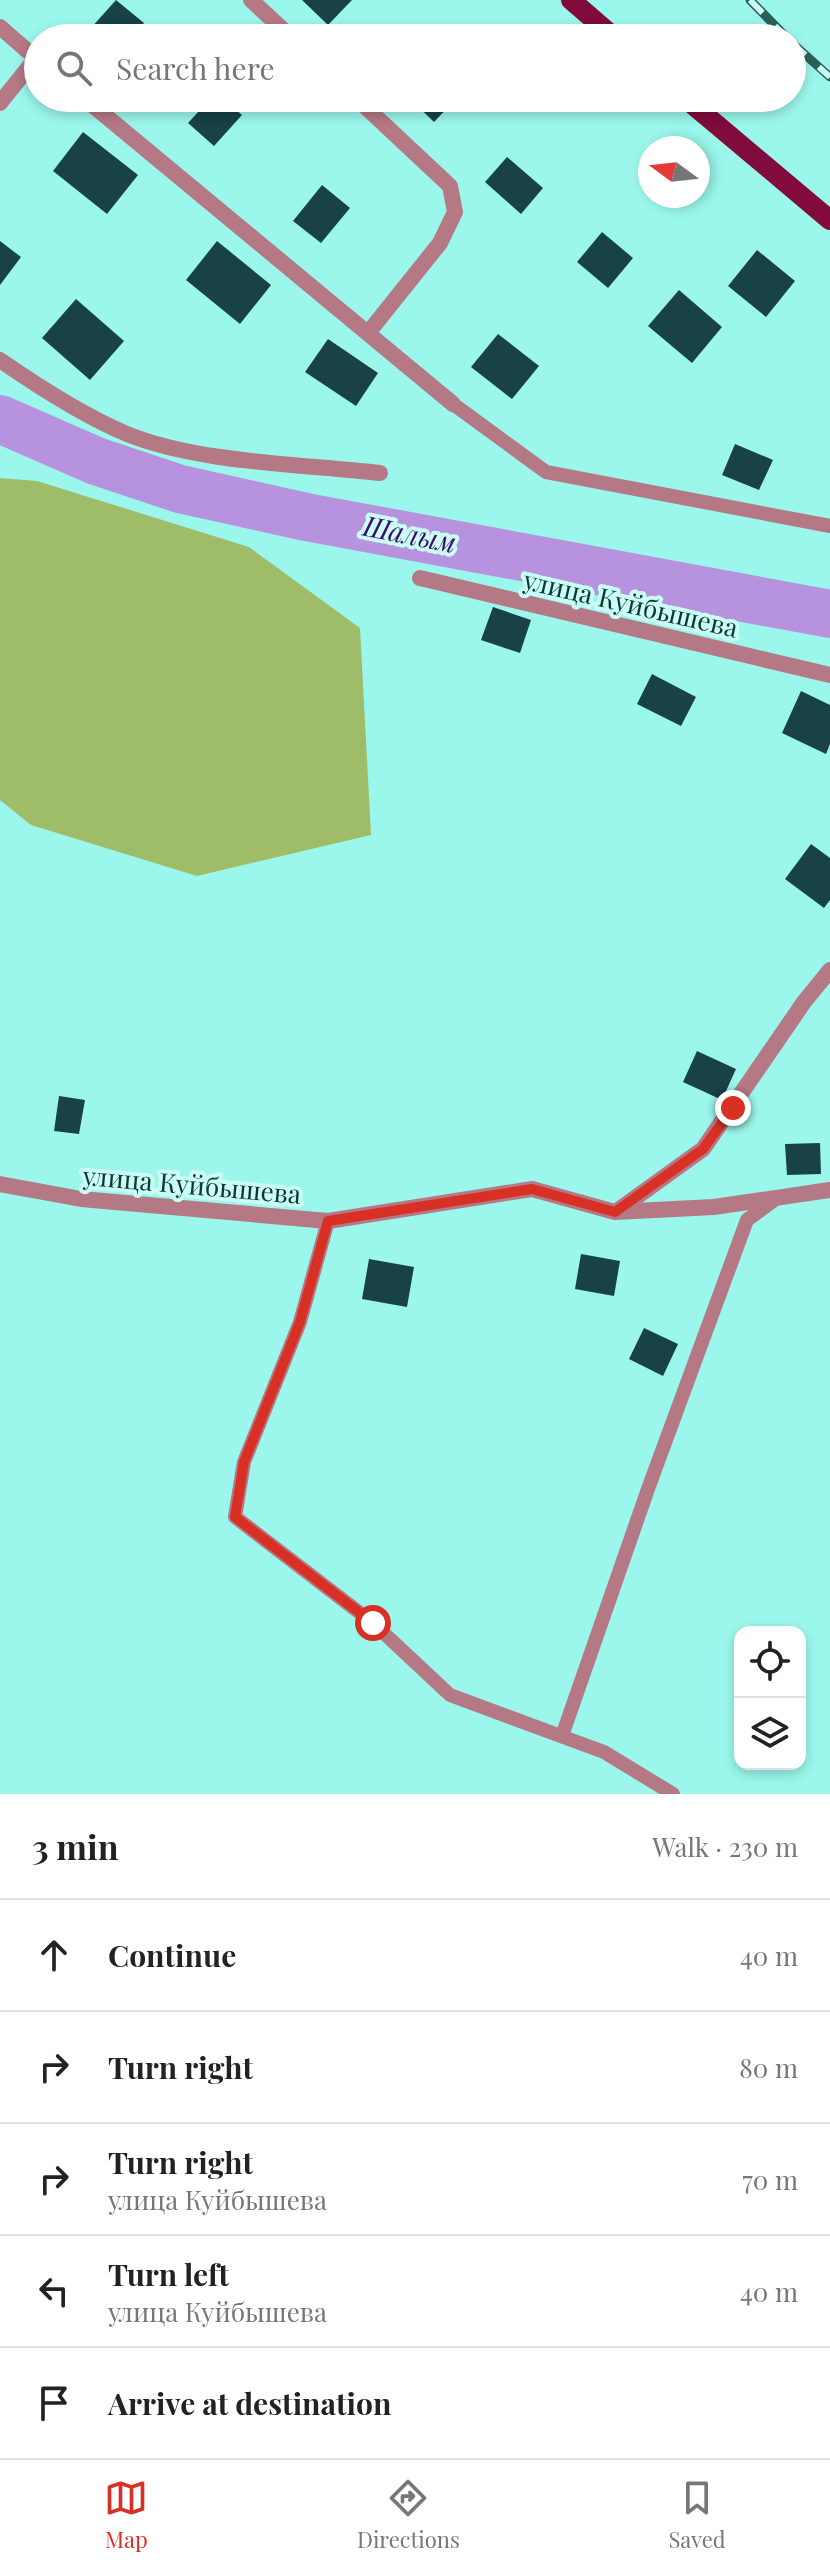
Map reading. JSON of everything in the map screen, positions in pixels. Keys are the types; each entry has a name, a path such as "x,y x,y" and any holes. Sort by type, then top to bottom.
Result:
{"main road":[{"path":"571,0 599,24"},
{"path":"702,112 830,220"}],"street":[{"path":"251,0 277,24"},
{"path":"0,27 24,48"},
{"path":"0,103 24,74"},
{"path":"101,112 453,404"},
{"path":"368,333 440,243 455,212 450,186 371,112"},
{"path":"0,360 44,390 126,434 182,451 380,473"},
{"name":"улица Куйбышева","path":"420,578 830,675"},
{"path":"615,1212 703,1149 830,970"},
{"name":"улица Куйбышева","path":"0,1184 81,1199 328,1221 532,1189 615,1212 714,1207 830,1190"}],"lane":[{"path":"453,404 546,472 830,526"},
{"path":"562,1736 648,1489 747,1220 777,1197"},
{"path":"328,1221 300,1322 244,1462 235,1517 373,1623 450,1695 604,1752 673,1794"}],"green space":[{"path":"0,478 37,481 249,547 360,628 371,835 197,876 31,825 0,800"}],"building":[{"path":"116,0 144,23 143,24 94,24"},
{"path":"302,0 352,0 329,24"},
{"path":"198,112 239,112 242,115 214,146 188,123"},
{"path":"424,112 444,112 434,122"},
{"path":"83,132 138,175 107,214 53,171"},
{"path":"507,157 543,188 521,214 485,182"},
{"path":"322,185 350,208 321,243 293,221"},
{"path":"602,232 633,258 608,288 577,262"},
{"path":"0,241 21,257 0,285"},
{"path":"217,241 271,285 240,324 186,280"},
{"path":"757,250 795,281 766,317 728,286"},
{"path":"679,290 722,327 692,363 648,326"},
{"path":"76,299 124,341 90,380 42,338"},
{"path":"498,334 539,366 512,399 471,367"},
{"path":"328,339 378,373 356,406 305,372"},
{"path":"735,444 773,460 759,490 722,475"},
{"path":"493,607 531,620 520,653 481,640"},
{"path":"652,674 696,697 681,726 637,704"},
{"path":"801,691 830,705 830,744 826,754 782,733"},
{"path":"811,844 830,858 830,900 824,908 785,879"},
{"path":"697,1051 736,1069 722,1100 683,1082"},
{"path":"59,1096 85,1100 79,1134 54,1131"},
{"path":"820,1143 821,1174 787,1175 785,1144"},
{"path":"581,1254 620,1261 614,1296 575,1289"},
{"path":"369,1259 414,1267 407,1307 362,1299"},
{"path":"644,1328 678,1344 663,1376 629,1359"}],"waterway":[{"name":"Шалым","path":"0,419 96,461 180,489 306,517 830,614"}],"railway":[{"path":"750,0 773,24"},
{"path":"806,56 830,77"}],"route":[{"path":"373,1623 235,1517 244,1462 300,1322 328,1221 532,1189 615,1212 703,1149 733,1108"}]}
